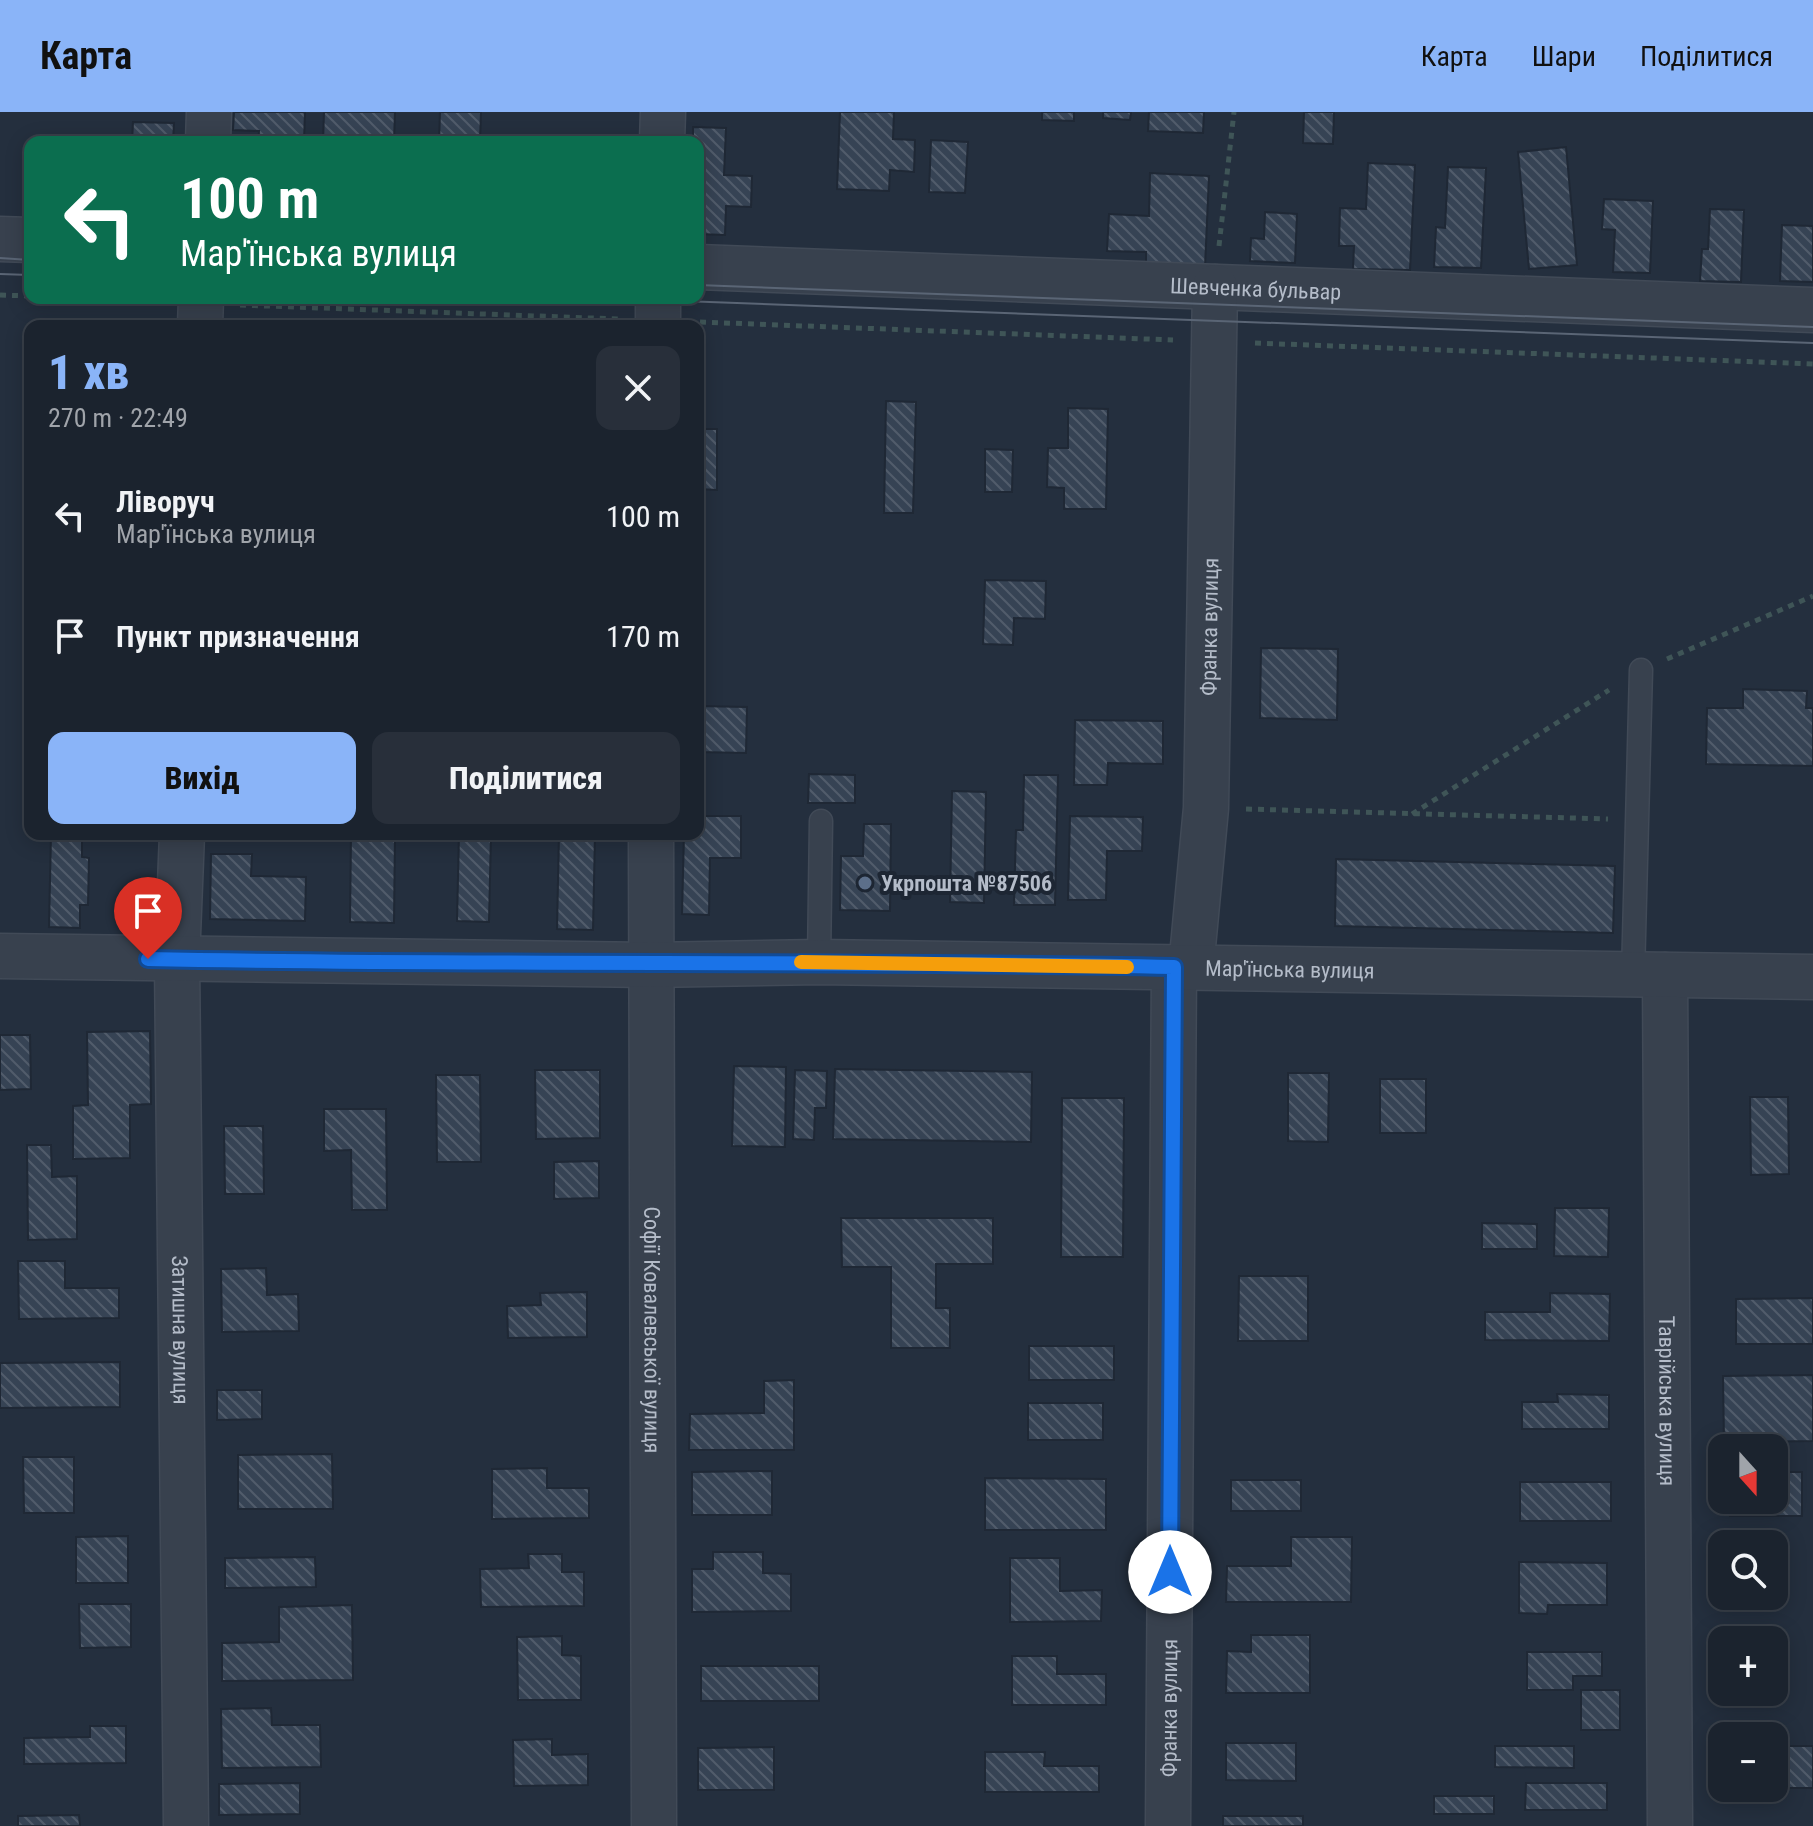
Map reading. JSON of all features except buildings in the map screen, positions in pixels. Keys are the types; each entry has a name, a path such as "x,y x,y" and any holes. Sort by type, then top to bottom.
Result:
{"street":[{"path":"208,136 209,112"},
{"path":"662,136 663,112"},
{"path":"0,239 24,240"},
{"name":"Шевченка бульвар","path":"704,267 1813,310"},
{"name":"Франка вулиця","path":"1168,1826 1182,968 1206,808 1215,287"},
{"name":"Затишна вулиця","path":"182,840 177,960 186,1826"},
{"name":"Софії Ковалевської вулиця","path":"651,840 654,1826"},
{"name":"Мар'їнська вулиця","path":"0,956 650,965 819,962 1813,977"},
{"name":"Таврійська вулиця","path":"1649,975 1670,1826"}],"lane":[{"path":"1641,670 1637,819 1649,975"},
{"path":"819,962 821,821"}],"path":[{"path":"1215,287 1234,112"},
{"path":"0,295 24,296"},
{"path":"142,304 201,309 658,315 1213,341 1813,364"},
{"path":"1412,814 1641,670 1813,596"},
{"path":"1206,808 1637,819"}],"tram line":[{"path":"0,258 24,260"},
{"path":"0,274 24,275"},
{"path":"704,285 1813,327"},
{"path":"704,302 1813,343"}],"slow traffic":[{"path":"801,962 1127,967"}],"place":[{"name":"Укрпошта №87506","path":"865,883"}],"route":[{"path":"148,959 1174,967 1170,1572"}]}
